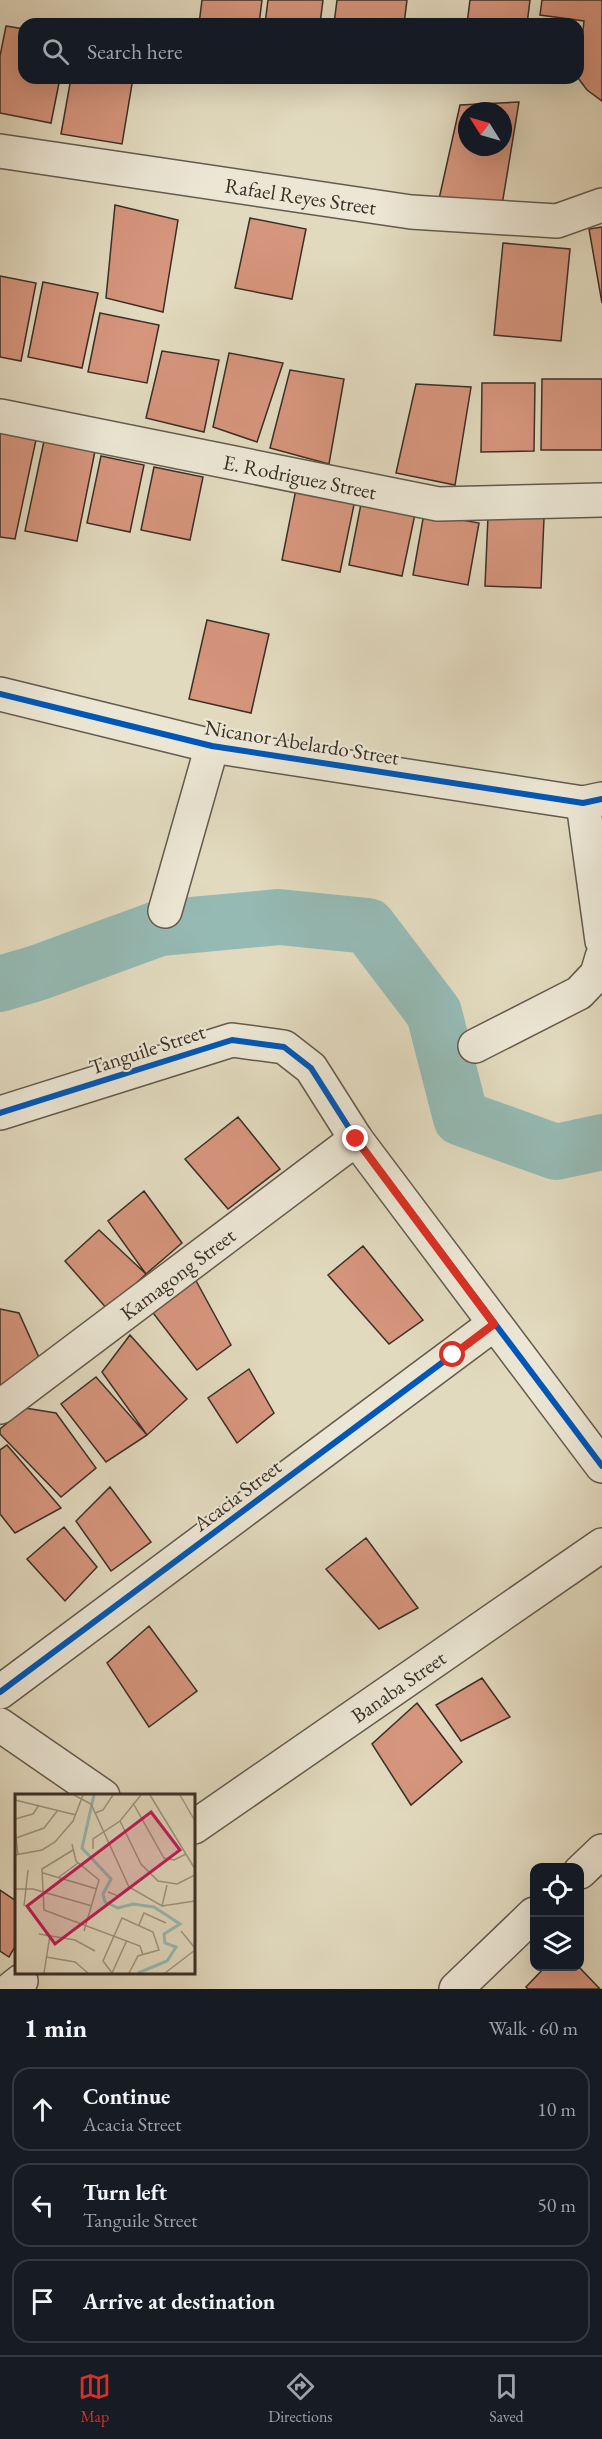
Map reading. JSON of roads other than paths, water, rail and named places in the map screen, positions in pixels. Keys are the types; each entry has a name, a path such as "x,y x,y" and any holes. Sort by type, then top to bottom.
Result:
{"street":[{"name":"Rafael Reyes Street","path":"0,151 411,212 557,221 602,205"},
{"name":"E. Rodriguez Street","path":"0,416 438,504 602,500"},
{"name":"Nicanor Abelardo Street","path":"0,694 212,746 592,801"},
{"path":"165,911 212,746"},
{"path":"592,801 602,941"},
{"path":"475,1046 579,993 597,974 602,957"},
{"name":"Tanguile Street","path":"0,1113 232,1040 284,1047 311,1068 356,1139 602,1466"},
{"name":"Kamagong Street","path":"0,1407 356,1139"},
{"name":"Acacia Street","path":"0,1692 494,1324"},
{"name":"Banaba Street","path":"195,1826 602,1545"},
{"path":"0,1725 100,1794"},
{"path":"584,1867 602,1851"},
{"path":"469,1984 531,1917"}],"waterway":[{"path":"0,984 37,973 160,928 279,917 368,926 434,1013 461,1118 556,1152 602,1142"}]}
